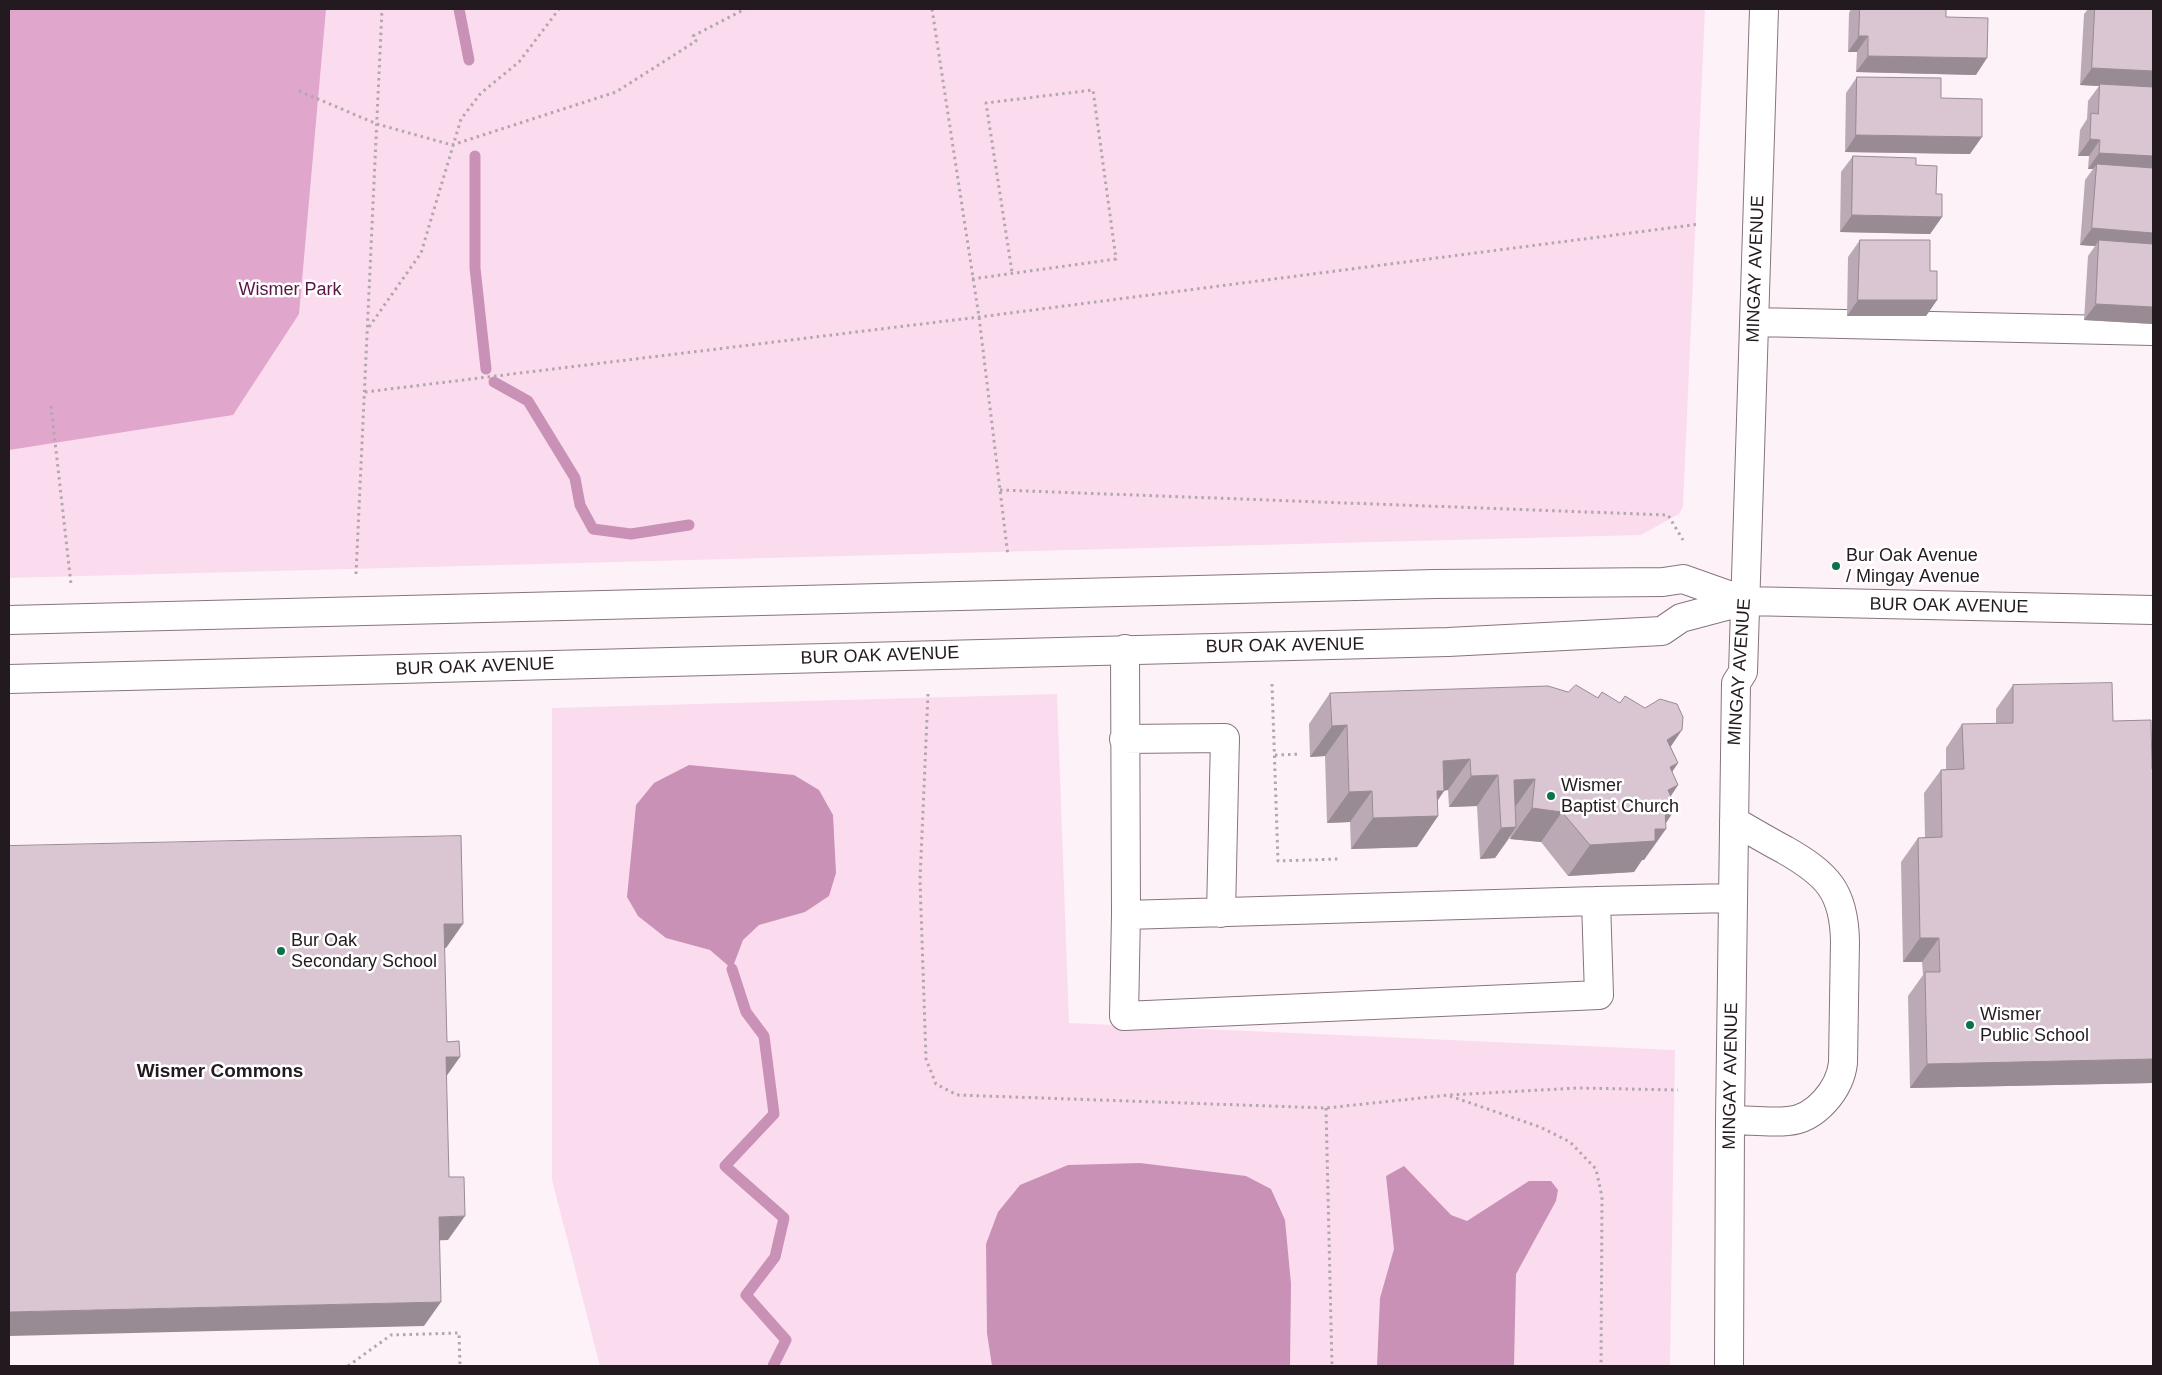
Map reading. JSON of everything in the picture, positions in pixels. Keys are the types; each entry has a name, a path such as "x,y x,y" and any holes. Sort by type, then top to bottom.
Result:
{"street":[{"name":"MINGAY AVENUE","path":"1729,1366 1730,1120 1736,683 1744,672 1764,9"},
{"path":"1755,322 2153,331"},
{"name":"BUR OAK AVENUE","path":"9,620 1435,584 1663,582 1683,579 1745,601"},
{"name":"BUR OAK AVENUE","path":"9,679 1448,642 1662,630 1681,618 1745,601 2153,610"},
{"path":"1125,649 1126,915 1124,1016 1599,995 1596,901"},
{"path":"1124,739 1224,738 1220,913"},
{"path":"1730,1120 1788,1122 1799,1119 1824,1102 1833,1092 1843,1063 1845,941 1845,925 1841,908 1836,893 1826,879 1809,864 1734,821"},
{"path":"1126,915 1733,898"}],"path":[{"path":"356,574 382,9"},
{"path":"368,328 421,253 461,119 482,94 520,62 559,9"},
{"path":"299,91 377,124 452,145 616,92 696,41 693,36 745,9"},
{"path":"932,9 979,317 1008,556"},
{"path":"972,279 1116,258 1093,90 986,103 1012,272"},
{"path":"365,392 979,317 1700,224"},
{"path":"51,406 71,584"},
{"path":"1000,490 1668,515 1683,540"},
{"path":"1272,684 1278,861 1338,859"},
{"path":"1275,755 1301,754"},
{"path":"1449,1095 1540,1127 1570,1142 1596,1169 1602,1197 1601,1366"},
{"path":"1326,1108 1332,1366"},
{"path":"348,1366 390,1336 459,1332 460,1366"}],"green space":[{"name":"Wismer Park","path":"9,9 1705,9 1683,506 1679,514 1641,535 9,578"},
{"path":"9,9 326,9 299,314 233,415 9,450"},
{"path":"1057,694 1069,1023 1675,1050 1670,1366 600,1366 552,1180 552,708"}],"shaded area":[{"path":"689,765 794,775 819,790 833,815 836,873 829,896 805,912 759,925 743,940 732,969 710,950 666,938 638,916 627,897 636,805 654,783"},
{"path":"1140,1163 1246,1176 1271,1189 1285,1220 1291,1284 1290,1366 992,1366 987,1333 986,1244 998,1212 1020,1185 1068,1165"},
{"path":"1404,1166 1451,1215 1467,1221 1529,1181 1551,1181 1558,1190 1556,1201 1516,1274 1514,1366 1377,1366 1380,1298 1394,1249 1386,1176"}],"building":[{"path":"1860,9 1946,9 1946,17 1988,18 1987,58 1868,56 1868,36 1859,36"},
{"path":"2095,9 2153,9 2153,71 2092,68"},
{"path":"1857,77 1941,78 1941,98 1982,99 1982,137 1856,135"},
{"path":"2100,84 2153,87 2153,156 2099,153 2100,140 2090,139 2091,113 2098,114"},
{"path":"1853,156 1916,158 1916,165 1937,166 1936,194 1942,194 1942,217 1852,215"},
{"path":"2097,164 2153,168 2153,233 2092,228"},
{"path":"1860,240 1930,240 1930,271 1937,271 1937,300 1858,300"},
{"path":"2099,240 2153,244 2153,307 2096,304"},
{"path":"2112,683 2113,721 2151,720 2153,769 2153,1059 1927,1064 1925,972 1940,972 1939,938 1920,938 1918,838 1942,837 1941,770 1964,769 1962,724 2013,723 2013,685"},
{"name":"Wismer Baptist Church","path":"1576,685 1598,698 1602,692 1620,703 1625,696 1645,708 1660,699 1677,704 1683,717 1682,730 1667,740 1678,763 1670,767 1678,785 1668,790 1676,808 1665,811 1666,829 1655,829 1655,841 1590,845 1562,812 1532,808 1535,779 1514,780 1516,827 1501,828 1498,775 1471,776 1470,759 1443,761 1444,791 1437,791 1438,816 1373,818 1372,791 1349,792 1347,725 1332,726 1330,693 1548,686 1568,692"},
{"path":"461,836 463,924 444,924 447,1042 459,1041 460,1057 446,1057 449,1177 464,1177 465,1216 439,1217 441,1302 9,1312 9,846"}],"waterway":[{"path":"459,9 469,60"},
{"path":"475,156 475,268 486,369"},
{"path":"494,382 528,401 575,478 580,505 593,529 631,534 689,525"},
{"path":"732,969 746,1012 764,1036 774,1114 725,1166 784,1218 775,1257 746,1295 786,1340 773,1366"}],"place":[{"name":"Bur Oak Avenue / Mingay Avenue","path":"1836,566"},
{"name":"Wismer Baptist Church","path":"1551,796"},
{"name":"Bur Oak Secondary School","path":"281,951"},
{"name":"Wismer Public School","path":"1970,1025"}],"district":[{"name":"Wismer Commons","path":"220,1072"}]}
